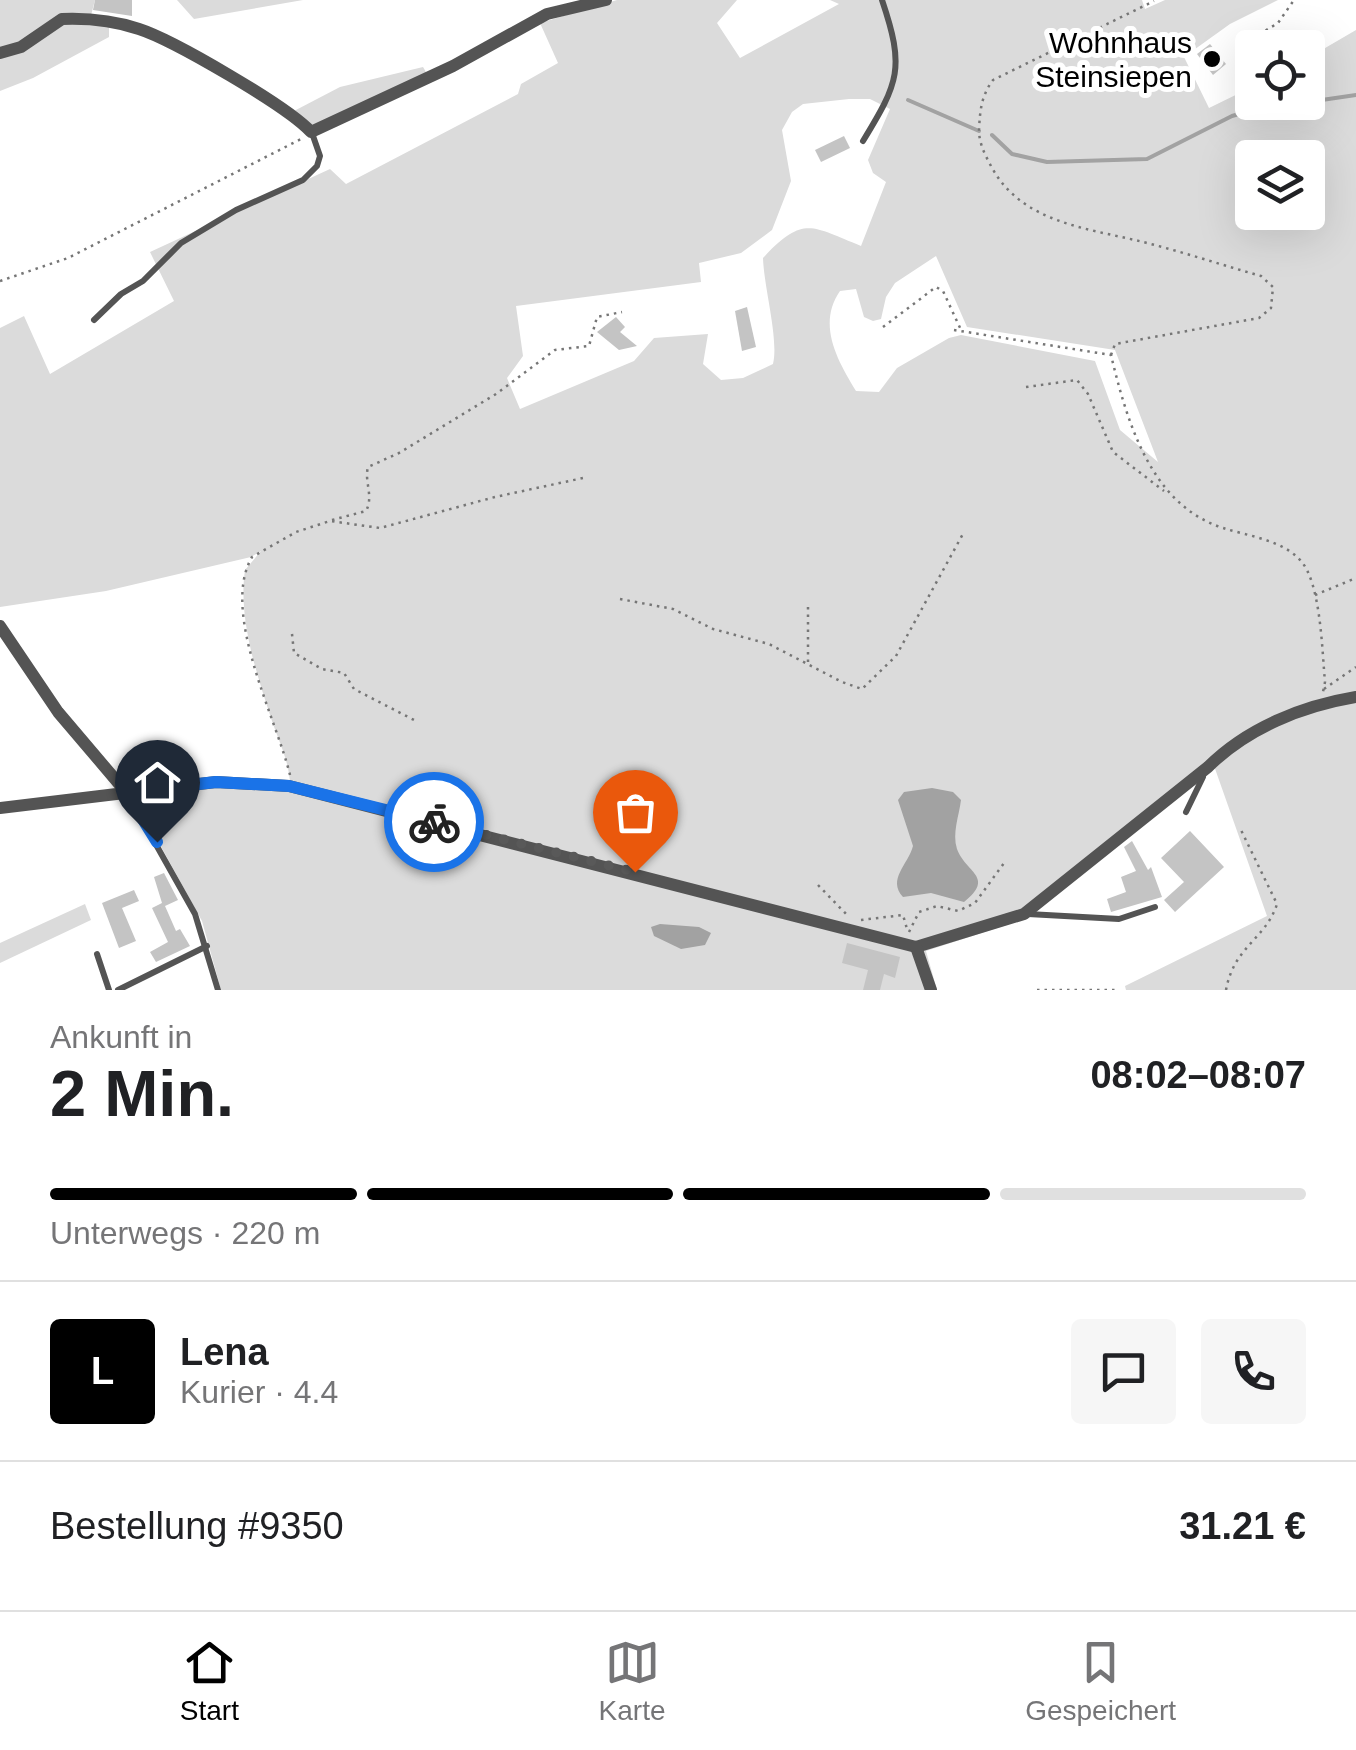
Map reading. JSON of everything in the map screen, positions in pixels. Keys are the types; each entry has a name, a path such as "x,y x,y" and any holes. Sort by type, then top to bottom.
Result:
{"street":[{"path":"0,53 21,47 62,19 142,30 258,94 300,120 311,132 453,66 547,14 606,0"},
{"path":"0,626 58,712 126,792"},
{"path":"0,808 216,782 289,786 916,947 1024,914 1208,767 1233,742 1322,696 1356,697"},
{"path":"916,947 931,990"}],"lane":[{"path":"863,142 897,72 897,53 882,0"},
{"path":"94,320 143,281 181,243 236,210 302,180 317,166 320,156 311,132"},
{"path":"1186,812 1208,767"},
{"path":"126,792 195,914 218,990"},
{"path":"1024,914 1119,919 1155,907"},
{"path":"118,990 207,946"},
{"path":"97,954 110,990"}],"path":[{"path":"1148,0 1155,0"},
{"path":"1155,0 993,80 984,91 979,138 998,179 1019,200 1051,219 1085,232 1140,242 1261,276 1273,288 1271,308 1259,318 1116,344 1111,355 1132,426 1166,492"},
{"path":"1265,30 1278,22 1294,0"},
{"path":"0,282 68,258 311,132"},
{"path":"882,327 936,287 943,291 961,330"},
{"path":"289,786 287,764 257,673 242,587 252,558 296,532 366,510 370,504 368,467 463,414 555,350 589,346 597,318 622,312"},
{"path":"954,330 1111,355"},
{"path":"1026,387 1077,380 1088,394 1114,452 1186,512 1283,548 1301,561 1314,596 1322,696"},
{"path":"330,521 380,528 494,496 583,478"},
{"path":"620,599 673,609 713,629 769,644 862,689 896,656 964,532"},
{"path":"1314,596 1356,578"},
{"path":"808,607 808,664"},
{"path":"292,634 294,653 322,670 344,674 354,689 416,722"},
{"path":"1322,696 1356,666"},
{"path":"1226,990 1229,973 1240,952 1273,918 1277,904 1241,830"},
{"path":"908,930 918,912 936,906 958,911 974,903 1004,862"},
{"path":"818,885 851,919 874,921 903,916 916,947"},
{"path":"1037,990 1119,990"}],"shaded area":[{"path":"0,0 95,0 89,23 109,25 109,37 33,78 0,91"},
{"path":"177,0 303,0 194,19"},
{"path":"617,0 737,0 717,23 740,58 839,4 830,0 1142,0 1145,9 1165,0 1278,0 1230,24 1184,57 1209,108 1235,95 1235,120 1325,120 1325,48 1356,30 1356,990 1126,990 1125,986 1267,916 1213,763 1025,919 926,951 937,990 221,990 202,921 132,794 216,782 290,786 286,760 246,626 245,570 261,551 251,557 106,591 0,607 0,328 24,316 50,374 174,301 150,252 330,169 346,184 518,94 521,84 558,63 540,23","holes":["870,99 890,109 868,160 873,173 886,182 861,246 809,228 789,235 763,258 774,341 773,364 743,378 721,380 703,364 708,334 654,338 634,361 520,409 507,378 523,356 516,306 701,282 699,263 741,253 772,230 791,181 782,130 792,112 803,104","936,256 967,327 1115,350 1158,462 1120,430 1095,361 961,335 897,368 879,392 856,391 832,342 830,316 840,291 856,289 864,317 881,319 886,297 895,283"]},
{"path":"423,67 429,77 312,130 294,111 340,87"},
{"path":"932,788 953,792 961,800 957,849 978,880 978,886 964,902 931,893 903,897 897,884 913,846 898,800 904,792"},
{"path":"85,904 91,920 0,963 0,943"},
{"path":"651,927 699,927 711,933 705,945 681,949 654,936"}],"building":[{"path":"95,0 132,0 132,16 93,10"},
{"name":"Wohnhaus Steinsiepen","path":"1210,44 1226,64 1213,75 1197,54"},
{"path":"844,136 850,148 821,162 815,150"},
{"path":"747,307 756,347 742,351 735,311"},
{"path":"616,317 625,327 620,332 637,346 619,350 597,332"},
{"path":"1190,831 1224,867 1175,912 1164,900 1184,882 1161,858"},
{"path":"1132,841 1148,870 1151,867 1162,897 1111,912 1107,899 1126,892 1121,877 1136,871 1124,847"},
{"path":"164,873 178,900 165,906 176,931 180,929 190,946 156,962 150,952 168,942 152,908 162,903 154,877"},
{"path":"134,890 139,901 122,908 136,941 119,948 102,903"},
{"path":"847,943 900,957 895,978 884,974 880,990 863,990 868,970 842,963"}],"waterway":[{"path":"1325,100 1356,95"},
{"path":"908,100 979,131"},
{"path":"992,135 1012,154 1047,162 1147,159 1235,115"}],"way so far":[{"path":"434,822 635,872"}],"place":[{"name":"Wohnhaus Steinsiepen","path":"1212,59"}],"route":[{"path":"157,842 126,792 216,782 289,786 434,822"}]}
